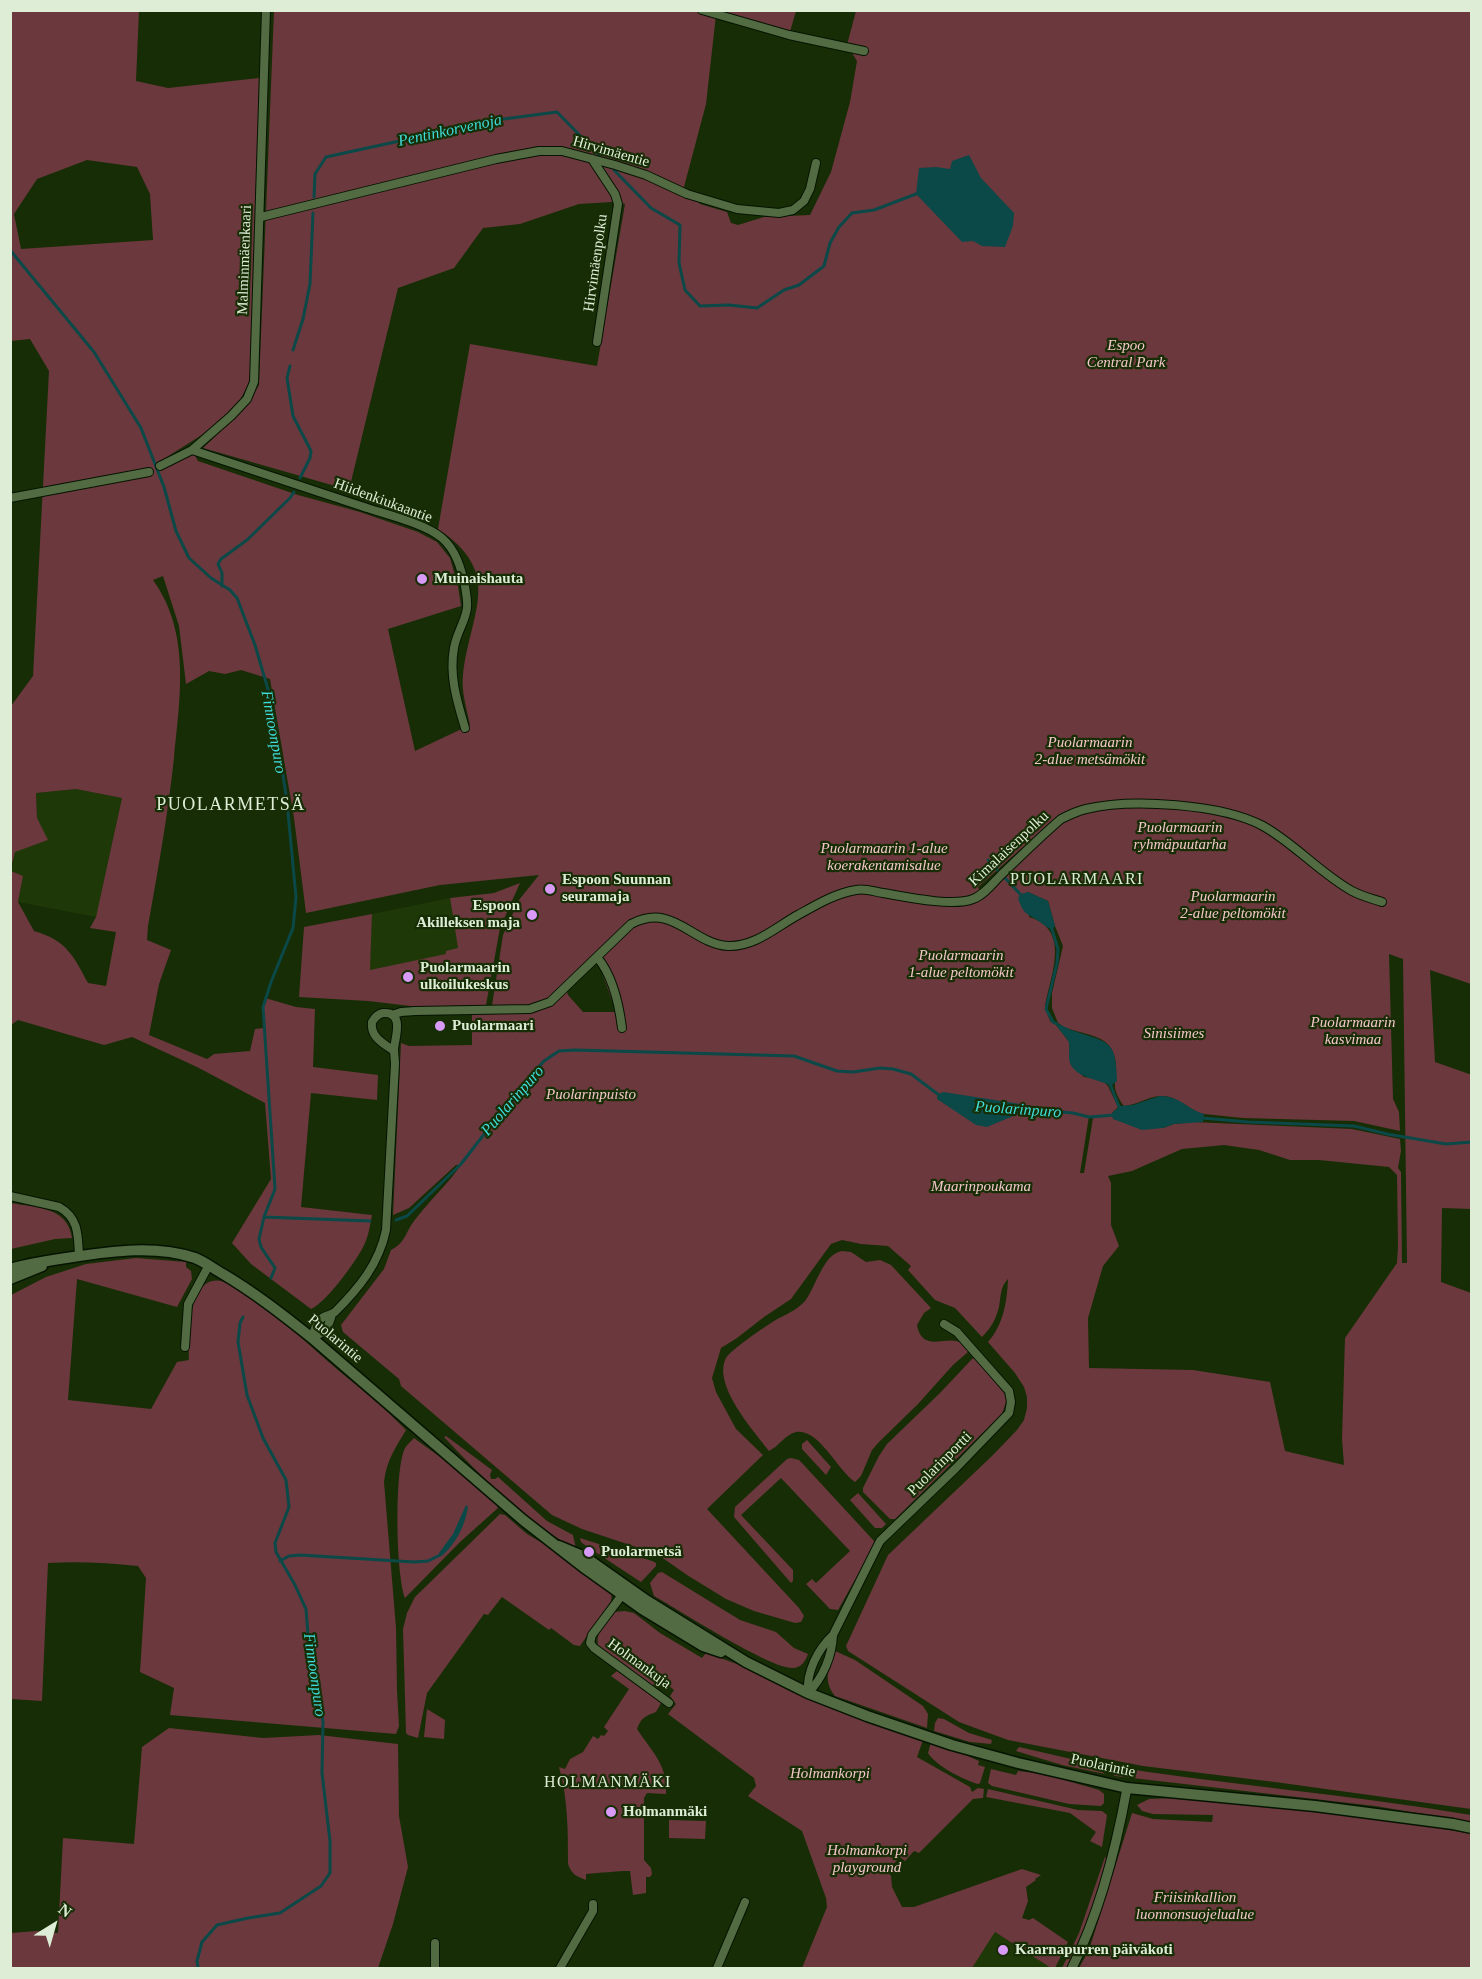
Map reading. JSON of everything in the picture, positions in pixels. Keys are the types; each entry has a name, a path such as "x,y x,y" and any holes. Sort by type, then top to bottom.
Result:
{"main road":[{"name":"Puolarintie","path":"10,1269 52,1260 135,1250 169,1252 209,1265 267,1303 312,1338 523,1520 703,1646 746,1662 808,1693 867,1716 952,1745 1127,1788 1326,1808 1472,1828"},
{"name":"Puolarintie","path":"10,1279 52,1260"}],"street":[{"name":"Malminmäenkaari","path":"160,466 192,450 231,416 247,399 254,382 266,10"},
{"path":"702,10 789,35 864,51"},
{"name":"Hirvimäentie","path":"261,217 496,159 539,151 562,151 592,159 646,175 687,194 717,203 779,213 793,210 804,201 810,189 816,163"},
{"name":"Hirvimäenpolku","path":"592,159 615,194 618,204 597,342"},
{"name":"Hiidenkiukaantie","path":"192,450 429,530 452,548 458,560 467,604 467,612 456,635 452,661 454,686 465,728"},
{"path":"10,498 148,472"},
{"name":"Kimalaisenpolku","path":"392,1016 401,1012 414,1011 530,1009 550,1002 631,924 641,919 653,917 672,921 728,946 754,942 799,914 831,898 859,889 957,903 978,897 1061,819 1074,812 1100,806 1129,804 1196,806 1235,814 1264,826 1353,891 1383,902"},
{"path":"597,957 609,979 619,1007 622,1028"},
{"path":"312,1338 322,1334 330,1324 332,1314 370,1272 385,1236 394,1051 398,1026 397,1020 392,1016 379,1014 371,1027 375,1036 394,1051"},
{"path":"10,1196 65,1210 72,1217 77,1229 79,1256"},
{"path":"184,1347 188,1304 209,1265"},
{"name":"Puolarinportti","path":"808,1693 818,1683 833,1648 833,1635 880,1541 1009,1413 1011,1402 1009,1391 957,1332 944,1324"},
{"name":"Holmankuja","path":"625,1591 592,1635 590,1643 669,1703"},
{"path":"1072,1968 1086,1938 1114,1854 1127,1788"},
{"path":"717,1968 745,1902"},
{"path":"560,1968 593,1911 593,1904"},
{"path":"435,1943 435,1968"}],"shaded area":[{"path":"76,789 122,798 96,917 18,902 23,876 11,871 15,852 37,818 36,793"},
{"path":"450,898 458,948 368,1001 372,914"},
{"name":"Kaarnapurren päiväkoti","path":"995,1932 1051,1968 972,1968"}],"green space":[{"path":"10,11 139,11 136,81 168,88 259,78 257,217 250,382 237,405 208,431 159,462 158,466 192,450 198,461 298,495 360,512 418,532 437,542 450,558 461,606 388,629 415,751 470,725 463,675 476,613 477,578 471,562 459,546 438,529 470,344 597,366 625,204 611,202 579,204 520,224 483,228 454,268 398,288 349,490 203,448 244,409 259,385 274,11 796,11 789,35 716,15 706,104 684,187 700,204 727,212 731,223 738,225 764,217 810,215 831,172 850,102 857,61 847,45 856,11 1471,11 1471,984 1430,970 1435,1062 1472,1075 1471,1209 1442,1208 1441,1282 1471,1293 1471,1809 1143,1766 1008,1740 959,1722 848,1651 846,1646 888,1555 993,1455 1024,1420 1027,1397 1024,1387 988,1342 1003,1313 1008,1279 1002,1288 995,1319 982,1337 955,1308 935,1300 908,1270 911,1266 888,1246 842,1240 831,1244 791,1299 721,1348 712,1378 716,1392 736,1429 763,1455 707,1509 799,1608 804,1616 801,1622 795,1623 754,1611 726,1599 657,1554 582,1529 552,1515 401,1386 399,1379 343,1332 341,1325 384,1269 391,1250 402,1240 414,1221 461,1165 456,1165 409,1208 393,1215 401,1043 409,1046 472,1045 472,1014 491,1012 503,935 519,900 539,875 440,885 306,913 294,818 270,679 241,670 225,674 209,671 186,684 179,626 163,576 153,580 165,600 173,622 178,644 180,689 169,800 147,940 171,950 159,984 149,1035 207,1059 214,1054 250,1051 255,1029 264,1028 265,998 296,1007 315,1009 313,1067 378,1075 377,1100 311,1093 301,1207 372,1215 362,1250 333,1290 311,1309 251,1264 232,1243 271,1179 265,1103 197,1067 132,1037 104,1045 18,1020 11,1025 11,871 23,876 18,902 34,931 61,944 78,964 88,983 106,986 116,932 90,928 96,917 122,798 76,789 36,793 37,818 48,840 15,852 11,868 11,706 33,676 49,371 30,339 11,341","holes":["87,160 137,167 150,194 153,240 21,249 14,214 37,179","1039,833 1046,838 983,898 978,887","1028,892 1048,901 1063,946 1052,993 1052,1008 1058,1023 1100,1039 1109,1045 1116,1061 1115,1090 1124,1106 1156,1096 1166,1096 1204,1114 1243,1118 1354,1121 1400,1131 1399,1112 1393,1099 1389,954 1403,959 1407,1263 1402,1263 1401,1172 1398,1168 1401,1151 1400,1139 1352,1129 1193,1122 1163,1128 1113,1119 1112,1113 1118,1107 1108,1086 1103,1081 1084,1077 1071,1065 1069,1042 1050,1021 1045,1007 1055,955 1054,943 1050,932 1042,923 1029,917","590,958 600,967 616,1012 583,1012 568,995 565,984","1089,1116 1093,1118 1084,1173 1080,1173","1224,1145 1259,1150 1290,1160 1319,1160 1389,1167 1397,1175 1397,1263 1345,1338 1342,1439 1344,1465 1285,1451 1270,1382 1193,1370 1089,1368 1088,1318 1103,1266 1119,1246 1111,1225 1111,1183 1108,1176 1132,1171 1182,1149"]},
{"path":"520,883 500,928 486,1005 419,1007 299,997 304,927 372,914 370,970 446,954 446,951 458,948 450,898 494,893"},
{"path":"11,1203 49,1210 57,1214 69,1228 72,1238 55,1239 11,1249"},
{"path":"851,1252 866,1262 880,1260 891,1265 931,1308 924,1313 917,1325 920,1334 930,1341 957,1341 969,1351 872,1450 861,1476 855,1482 820,1443 804,1433 792,1433 769,1451 745,1420 729,1394 723,1369 726,1358 734,1349 805,1301 825,1264 835,1253"},
{"path":"136,1258 186,1262 192,1279 177,1307 77,1279 68,1400 151,1409 177,1362 189,1360 191,1316 194,1304 198,1293 204,1286 216,1280 234,1286 270,1312 406,1430 389,1461 384,1482 396,1628 399,1726 396,1734 170,1715 174,1688 140,1672 146,1578 138,1566 127,1565 82,1562 48,1563 42,1701 11,1699 11,1295 46,1277 86,1264"},
{"path":"975,1358 1007,1399 1002,1414 895,1519 890,1519 863,1492 879,1456 887,1444"},
{"path":"446,1436 492,1470 491,1479 498,1477 547,1521 573,1535 576,1549 542,1527 506,1498 444,1437"},
{"path":"414,1438 484,1491 498,1508 460,1542 405,1598 398,1546 399,1477 405,1448"},
{"path":"807,1440 831,1467 826,1475 802,1449 802,1444"},
{"path":"791,1458 802,1463 874,1541 874,1546 838,1610 830,1609 806,1584 812,1579 816,1583 850,1551 781,1478 741,1515 793,1570 791,1583 734,1517 735,1507 787,1459"},
{"path":"858,1493 886,1524 882,1528 875,1528 850,1500"},
{"path":"500,1514 505,1515 527,1534 612,1592 611,1601 580,1646 574,1645 551,1628 549,1630 502,1597 488,1615 484,1614 427,1693 418,1738 408,1735 406,1733 403,1629 407,1613 415,1597"},
{"path":"580,1538 652,1561 656,1563 656,1566 641,1582 589,1548 581,1542"},
{"path":"662,1572 740,1620 776,1632 794,1648 808,1654 806,1660 800,1666 792,1668 764,1659 654,1596 650,1583 658,1573"},
{"name":"Holmankorpi","path":"614,1612 634,1613 660,1633 702,1658 706,1653 737,1664 794,1693 923,1740 917,1757 970,1787 972,1792 978,1788 984,1789 983,1798 973,1799 919,1853 914,1851 905,1861 900,1857 887,1871 891,1876 892,1887 902,1907 914,1907 1022,1869 1041,1875 1026,1887 1028,1901 1022,1918 1029,1920 1033,1918 1068,1942 1055,1968 1051,1968 995,1932 972,1968 802,1968 827,1907 826,1898 802,1831 748,1796 756,1786 754,1778 668,1714 676,1704 670,1696 674,1690 668,1685 650,1685 600,1649 598,1639 601,1630"},
{"path":"835,1651 855,1660 923,1706 928,1714 927,1728 835,1696 829,1685 828,1674"},
{"path":"617,1671 661,1703 656,1712 642,1720 637,1729 662,1767 666,1794 647,1793 644,1798 644,1860 651,1868 652,1874 646,1877 646,1893 633,1895 630,1871 586,1874 586,1880 571,1871 568,1864 566,1803 559,1767 565,1769 570,1759 583,1752 593,1736 598,1739 608,1731 604,1727 629,1689 611,1676"},
{"path":"427,1709 445,1720 444,1739 424,1737"},
{"path":"938,1718 969,1733 992,1740 991,1744 970,1742 934,1731"},
{"path":"169,1728 263,1738 319,1735 398,1744 399,1816 408,1867 393,1924 378,1968 11,1968 11,1933 37,1931 58,1933 63,1838 134,1844 142,1747"},
{"path":"931,1742 979,1761 978,1765 985,1767 980,1783 958,1776 937,1763 928,1753"},
{"path":"1019,1747 1093,1764 1105,1774 1062,1765 1016,1751"},
{"path":"1102,1765 1471,1815 1471,1822 1375,1806 1115,1776"},
{"path":"991,1769 1016,1775 1018,1771 1044,1774 1099,1790 1104,1794 1104,1803 1101,1806 1069,1804 992,1786 988,1783"},
{"path":"988,1789 1078,1810 1102,1811 1107,1815 1102,1847 1090,1841 1096,1832 1070,1813 986,1797"},
{"name":"Friisinkallion luonnonsuojelualue","path":"1172,1798 1360,1817 1471,1834 1471,1968 1079,1968 1089,1950 1132,1813 1153,1819 1212,1822 1213,1815 1153,1814 1142,1811 1137,1805 1149,1799"},
{"path":"669,1820 706,1821 705,1839 669,1838"},
{"path":"1105,1857 1109,1859 1084,1934 1068,1968 1062,1968 1079,1933"}],"water":[{"path":"969,155 981,178 1014,213 1013,226 1005,247 982,246 973,241 962,242 916,194 919,168 950,169 952,161"},
{"path":"1028,892 1048,901 1055,926 1052,930 1022,908 1018,898 1021,894"},
{"path":"1056,1023 1109,1046 1115,1058 1117,1081 1111,1086 1077,1072 1069,1060 1069,1043"},
{"path":"943,1092 1027,1105 1030,1109 987,1127 976,1125 937,1099 937,1095"},
{"path":"1160,1096 1179,1101 1204,1114 1203,1122 1142,1130 1113,1119 1112,1113 1120,1106 1133,1105"},
{"path":"466,1505 467,1514 456,1540 442,1556 439,1553 453,1534"}],"waterway":[{"name":"Pentinkorvenoja","path":"314,197 315,174 326,157 496,120 557,112 599,155"},
{"name":"Pentinkorvenoja","path":"614,170 651,208 680,225 679,263 685,290 700,306 729,305 757,308 784,290 799,285 824,266 830,243 839,227 852,213 874,210 916,194"},
{"name":"Pentinkorvenoja","path":"293,350 303,319 310,284 313,213"},
{"name":"Finnoonpuro","path":"10,250 94,352 141,428 164,487 176,531 189,558 237,598 255,645 272,703 287,802 296,897 293,928 263,1007 275,1189 264,1217 259,1239 261,1247 275,1268 271,1278"},
{"name":"Pentinkorvenoja","path":"290,366 287,378 293,416 311,451 300,478"},
{"name":"Pentinkorvenoja","path":"222,586 222,573 218,564 221,559 247,540 294,492"},
{"path":"988,860 1022,896"},
{"path":"1051,926 1058,949 1046,1009 1053,1022 1057,1024"},
{"name":"Puolarinpuro","path":"396,1220 407,1216 461,1164 520,1088 544,1061 559,1051 794,1056 837,1071 893,1069 911,1074 939,1095"},
{"path":"1110,1084 1120,1109"},
{"name":"Puolarinpuro","path":"1027,1109 1073,1113 1089,1117 1115,1115"},
{"name":"Puolarinpuro","path":"1202,1118 1354,1126 1446,1144 1472,1142"},
{"name":"Puolarinpuro","path":"264,1217 370,1221"},
{"name":"Finnoonpuro","path":"198,1968 197,1961 202,1942 217,1925 280,1913 321,1886 330,1873 330,1841 322,1773 323,1722 309,1647 306,1609 276,1552 275,1543 289,1507 286,1480 263,1438 247,1395 238,1342 243,1317"},
{"path":"280,1561 289,1556 300,1555 414,1562 428,1561 440,1555"}],"place":[{"name":"Muinaishauta","path":"422,579"},
{"name":"Espoon Suunnan seuramaja","path":"550,889"},
{"name":"Espoon Akilleksen maja","path":"532,915"},
{"name":"Puolarmaarin ulkoilukeskus","path":"408,977"},
{"name":"Puolarmaari","path":"440,1026"},
{"name":"Puolarmetsä","path":"589,1552"},
{"name":"Holmanmäki","path":"611,1812"},
{"name":"Kaarnapurren päiväkoti","path":"1003,1950"}],"district":[{"name":"PUOLARMETSÄ","path":"231,805"},
{"name":"PUOLARMAARI","path":"1077,880"},
{"name":"HOLMANMÄKI","path":"608,1783"}],"park label":[{"name":"Espoo Central Park","path":"1126,354"},
{"name":"Puolarmaarin 2-alue metsämökit","path":"1090,752"},
{"name":"Puolarmaarin ryhmäpuutarha","path":"1180,836"},
{"name":"Puolarmaarin 1-alue koerakentamisalue","path":"884,858"},
{"name":"Puolarmaarin 2-alue peltomökit","path":"1233,906"},
{"name":"Puolarmaarin 1-alue peltomökit","path":"961,964"},
{"name":"Puolarmaarin kasvimaa","path":"1353,1032"},
{"name":"Sinisiimes","path":"1174,1034"},
{"name":"Puolarinpuisto","path":"591,1095"},
{"name":"Maarinpoukama","path":"981,1187"},
{"name":"Holmankorpi playground","path":"867,1860"}]}
